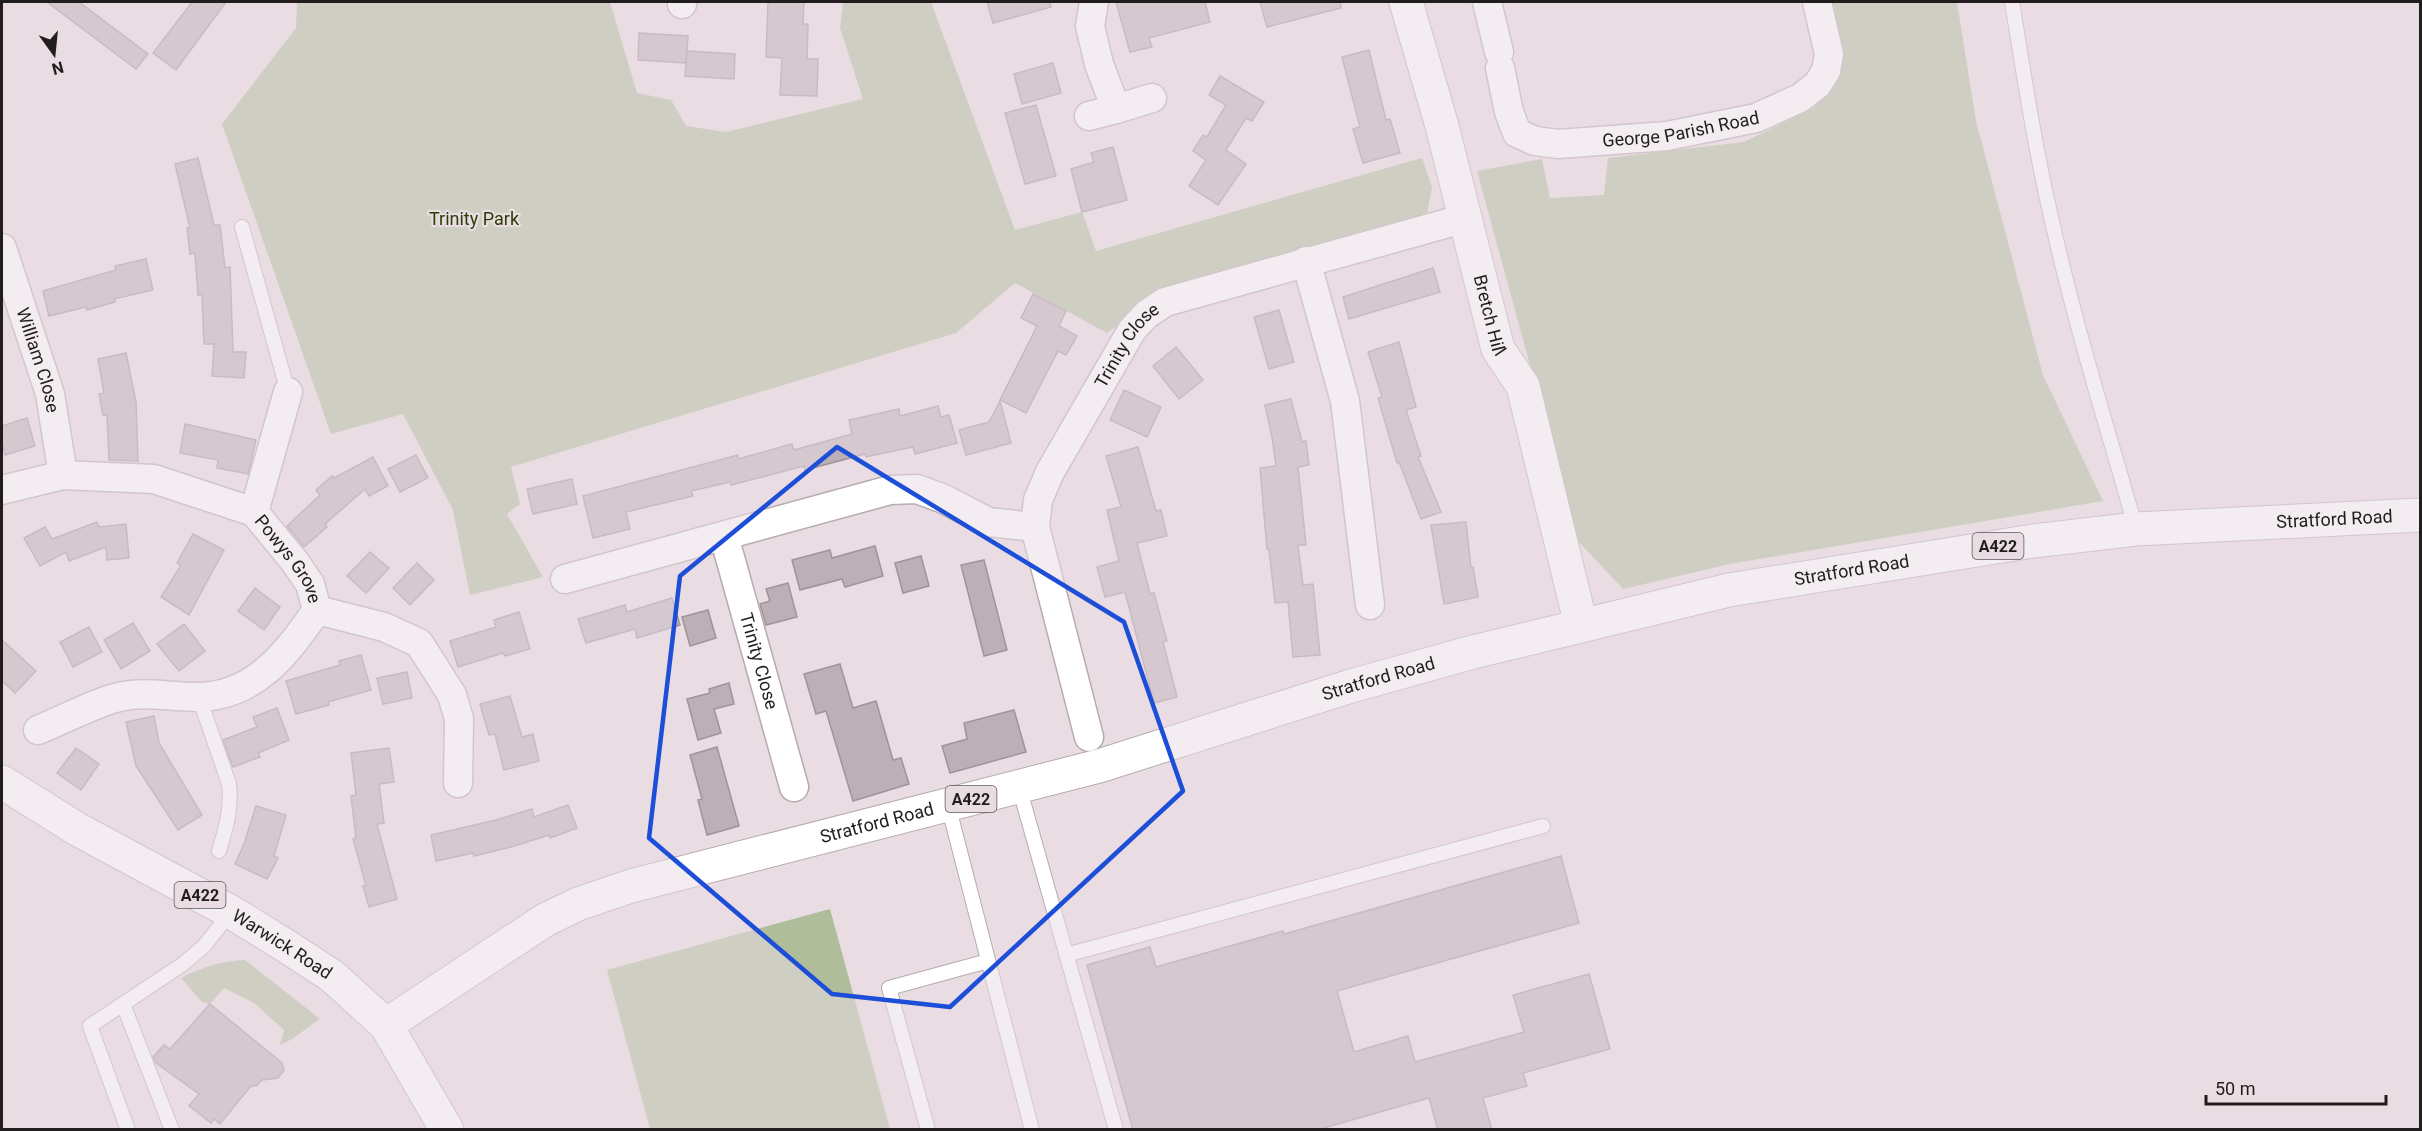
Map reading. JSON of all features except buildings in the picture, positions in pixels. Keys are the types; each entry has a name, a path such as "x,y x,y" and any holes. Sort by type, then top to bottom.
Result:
{"main road":[{"name":"Bretch Hill","path":"1406,2 1466,218 1498,349 1523,386 1581,625"},
{"name":"Stratford Road","path":"387,1025 508,943 545,920 578,904 631,886 1099,766 1351,686 1473,652 1729,590 2033,541 2136,529 2421,515"},
{"name":"Warwick Road","path":"2,782 77,829 231,912 332,976 387,1025 447,1130"}],"street":[{"path":"1094,2 1090,26 1100,64 1102,112 1152,98"},
{"name":"George Parish Road","path":"1487,2 1509,112 1517,133 1535,141 1558,144 1667,136 1756,118 1800,98 1817,85 1826,70 1829,54 1817,2"},
{"name":"Trinity Close","path":"1089,737 1035,527 1038,500 1050,472 1132,330 1147,314 1165,302 1466,218"},
{"name":"William Close","path":"2,248 50,394 63,475"},
{"path":"1306,261 1346,401 1370,605"},
{"path":"254,512 288,392"},
{"name":"Powys Grove","path":"2,490 63,475 154,479 254,512 310,584 317,610 384,627 419,643 452,695 459,719 458,783"},
{"path":"565,579 890,490 917,489 944,499 988,522 1035,527"},
{"name":"Trinity Close","path":"724,536 794,787"},
{"path":"38,730 117,697 144,693 199,697 227,692 249,683 281,660 317,610"}],"lane":[{"path":"2012,2 2052,221 2080,336 2136,529"},
{"path":"242,227 288,392"},
{"path":"199,697 229,784 231,797 229,815 219,851"},
{"path":"1019,787 1116,1130"},
{"path":"948,805 1032,1130"},
{"path":"1066,955 1543,826"},
{"path":"128,1130 90,1026 183,964 204,946 231,912"},
{"path":"928,1130 889,988 988,961"},
{"path":"123,1004 172,1130"}],"highlighted area":[{"path":"837,447 1124,622 1183,791 950,1007 832,994 649,838 680,576"}],"green space":[{"name":"Trinity Park","path":"297,2 610,2 637,93 671,100 686,126 726,132 863,99 840,28 843,2 931,2 1015,230 1082,212 1096,251 1422,158 1432,187 1427,214 1155,298 1107,333 1015,283 956,333 511,467 520,504 507,514 543,577 470,595 453,510 403,414 331,434 222,124 296,28"},
{"path":"1827,2 1957,2 1976,121 2043,375 2103,501 1730,564 1623,589 1578,541 1477,171 1542,159 1550,198 1604,195 1608,158 1744,142 1814,108 1838,56"},
{"path":"830,909 890,1129 650,1129 607,970"},
{"path":"245,960 320,1019 280,1045 284,1030 254,1003 224,988 210,1004 202,1002 181,978 212,965"}]}
